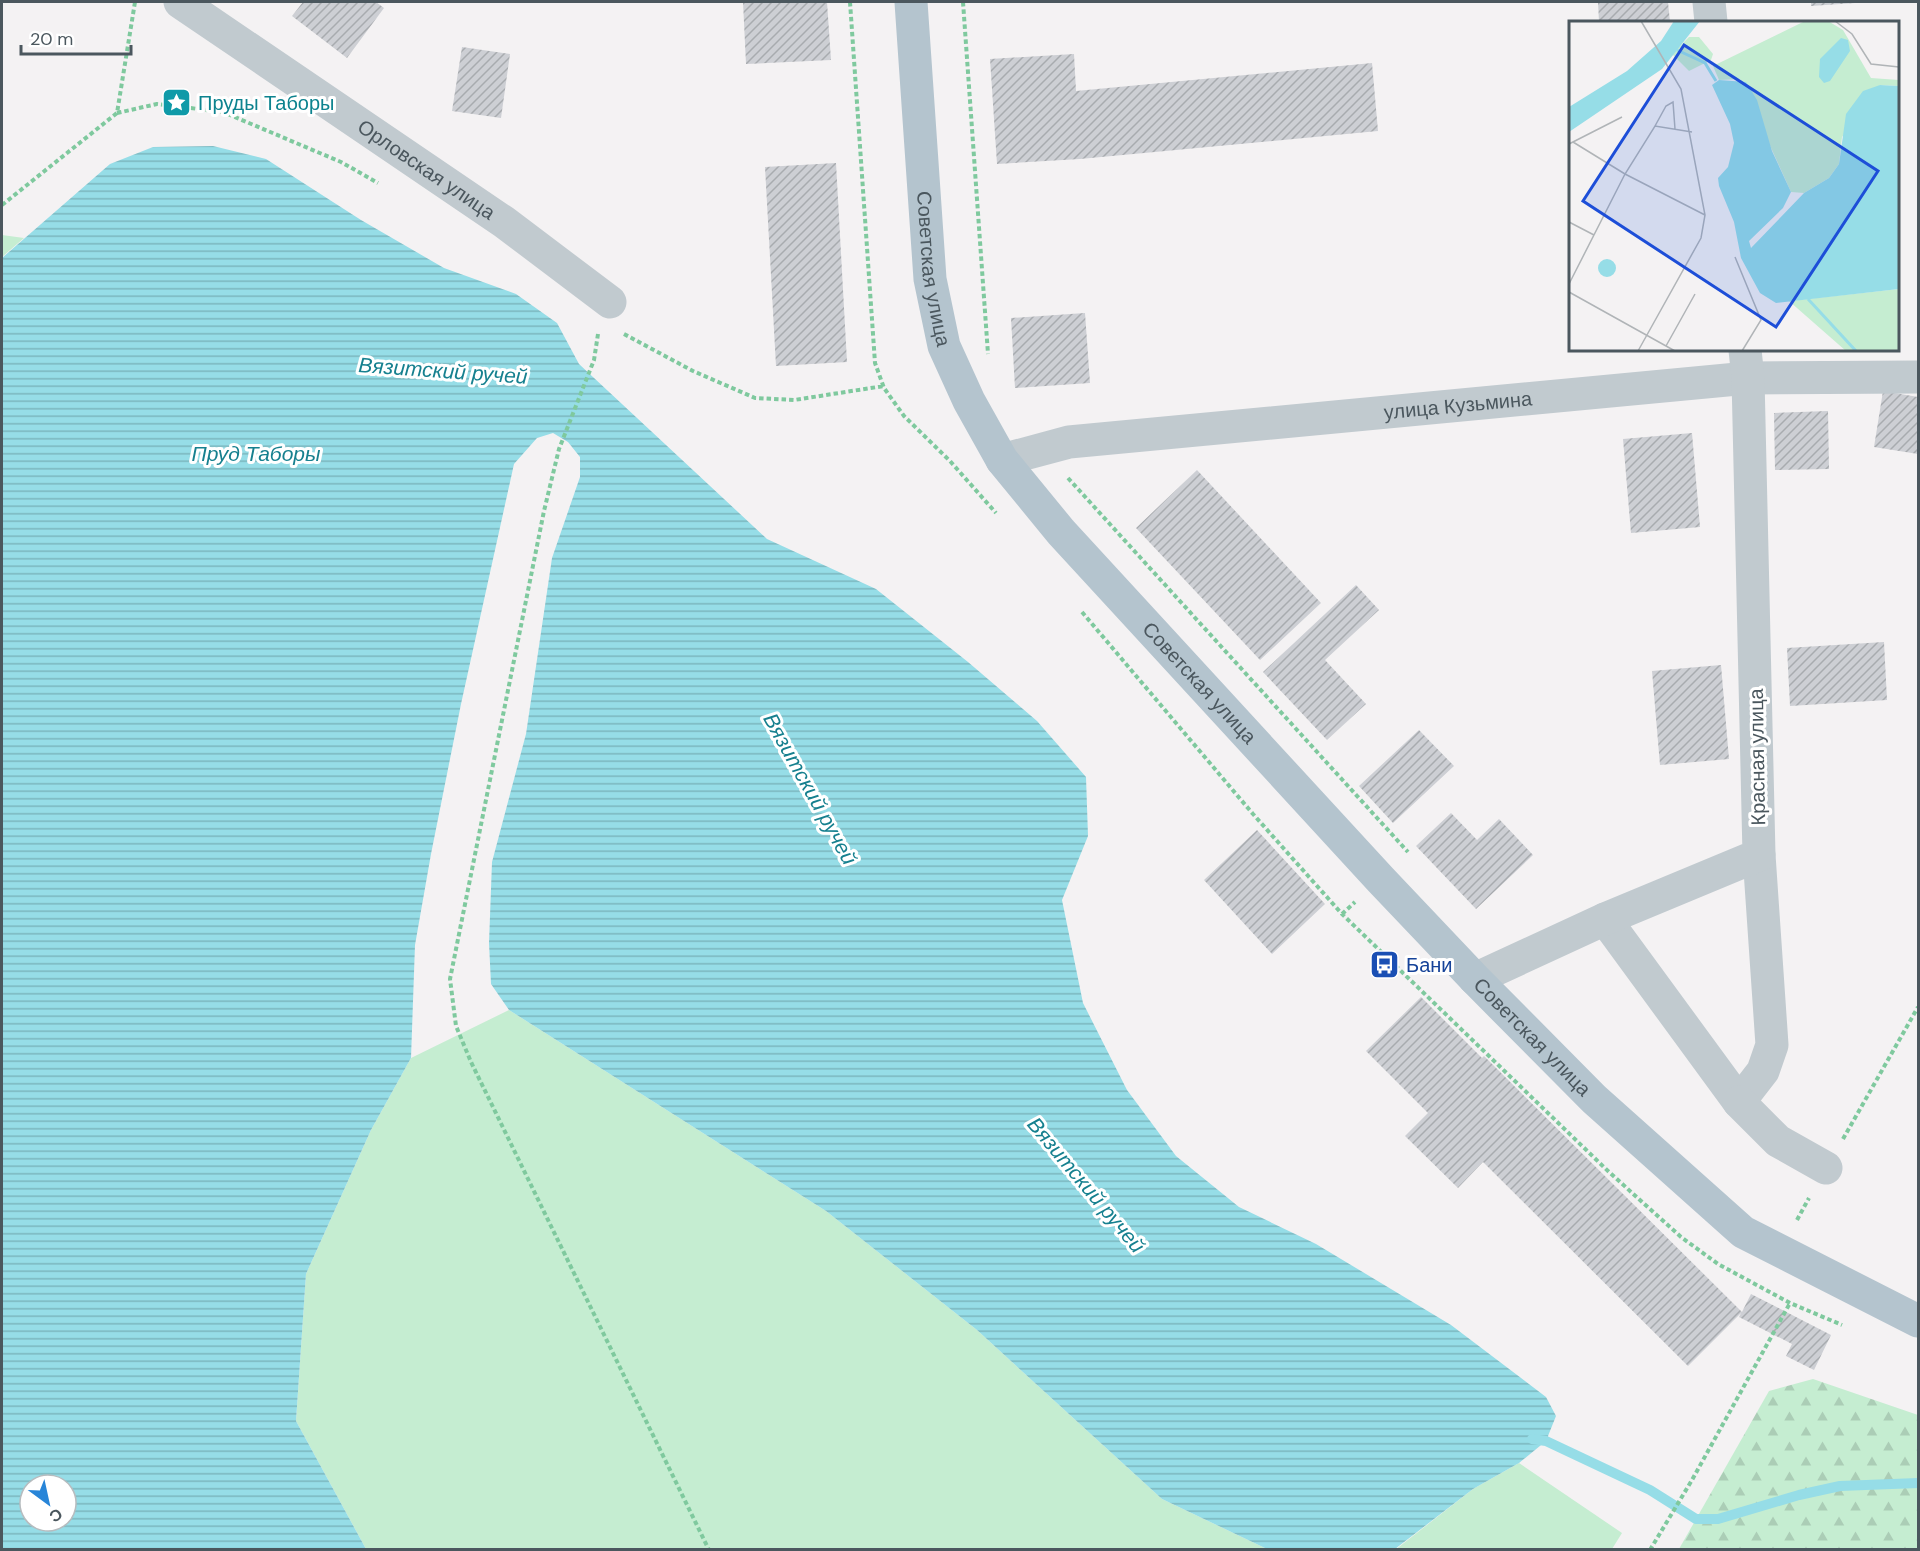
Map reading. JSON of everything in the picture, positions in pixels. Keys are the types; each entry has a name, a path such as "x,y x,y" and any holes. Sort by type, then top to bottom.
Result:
{"main road":[{"name":"Советская улица","path":"911,2 930,279 944,346 969,401 1002,460 1061,532 1373,871 1475,979 1594,1099 1743,1232 1918,1321"}],"street":[{"name":"Орловская улица","path":"180,2 504,222 605,312"},
{"path":"1709,2 1711,21"},
{"name":"улица Кузьмина","path":"1002,460 1081,441 1746,364 1918,376"},
{"name":"Красная улица","path":"1740,1102 1763,1071 1772,1045 1759,855 1746,364"},
{"path":"1475,979 1605,919 1759,855"},
{"path":"1605,919 1740,1102 1778,1141 1826,1168"}],"path":[{"path":"117,113 135,2"},
{"path":"963,2 988,355"},
{"path":"2,205 117,113 157,104 223,112 341,162 382,185"},
{"path":"709,1550 471,1062 456,1026 450,979 542,522 559,449 594,360 605,312 693,371 755,398 794,400 884,386"},
{"path":"1041,449 1410,855"},
{"path":"1795,1224 1918,1007"},
{"path":"1650,1550 1692,1480 1790,1303"}],"green space":[{"path":"2,235 24,238 2,257"},
{"path":"509,1010 826,1211 977,1330 1162,1499 1267,1549 366,1549 296,1421 306,1274 371,1130 411,1058"},
{"path":"1813,1379 1918,1415 1918,1549 1679,1549 1769,1391"},
{"path":"1519,1463 1622,1533 1612,1549 1395,1550 1473,1489"}],"water":[{"path":"213,146 266,159 361,220 444,268 516,294 557,323 579,364 767,539 876,589 968,662 1037,721 1086,777 1088,836 1062,900 1083,1003 1127,1090 1176,1156 1239,1207 1316,1244 1451,1325 1546,1397 1556,1416 1546,1441 1519,1463 1473,1489 1395,1549 1267,1549 1162,1499 977,1330 826,1211 509,1010 491,984 489,943 492,862 526,734 552,558 580,477 580,457 568,442 553,433 537,438 514,464 461,704 415,945 411,1058 371,1130 306,1274 296,1421 366,1549 2,1549 2,258 110,164 153,147"}],"building":[{"path":"303,2 376,2 384,8 347,58 292,16"},
{"path":"743,2 827,2 831,60 746,64"},
{"path":"1598,2 1668,2 1670,21 1599,21"},
{"path":"1811,2 1855,2 1855,3 1811,6"},
{"path":"462,47 510,54 501,118 452,111"},
{"path":"1074,54 1076,91 1372,63 1378,131 1080,159 997,164 990,59"},
{"path":"836,163 847,362 776,366 765,167"},
{"path":"1085,313 1090,383 1015,388 1011,318"},
{"path":"1883,391 1918,397 1918,454 1874,447"},
{"path":"1828,411 1829,469 1775,470 1774,413"},
{"path":"1692,433 1700,527 1631,533 1623,439"},
{"path":"1197,470 1321,603 1260,660 1136,528"},
{"path":"1356,585 1379,610 1325,660 1366,704 1327,740 1263,672"},
{"path":"1884,642 1887,700 1790,706 1787,648"},
{"path":"1721,665 1729,759 1660,765 1652,671"},
{"path":"1419,730 1454,766 1393,823 1359,786"},
{"path":"1451,813 1477,840 1499,819 1533,855 1476,909 1416,846"},
{"path":"1257,830 1325,904 1272,954 1204,880"},
{"path":"1421,997 1482,1058 1484,1056 1742,1312 1751,1294 1831,1335 1814,1370 1786,1356 1792,1344 1739,1317 1741,1313 1688,1366 1483,1162 1458,1188 1405,1136 1428,1113 1366,1051"}],"waterway":[{"path":"1532,1439 1546,1441 1650,1490 1696,1519 1718,1519 1799,1495 1840,1486 1918,1483"}],"place":[{"name":"Пруды Таборы","path":"177,103"},
{"name":"Бани","path":"1385,965"}],"water label":[{"name":"Вязитский ручей","path":"443,371"},
{"name":"Пруд Таборы","path":"256,454"},
{"name":"Вязитский ручей","path":"810,789"},
{"name":"Вязитский ручей","path":"1086,1185"}]}
